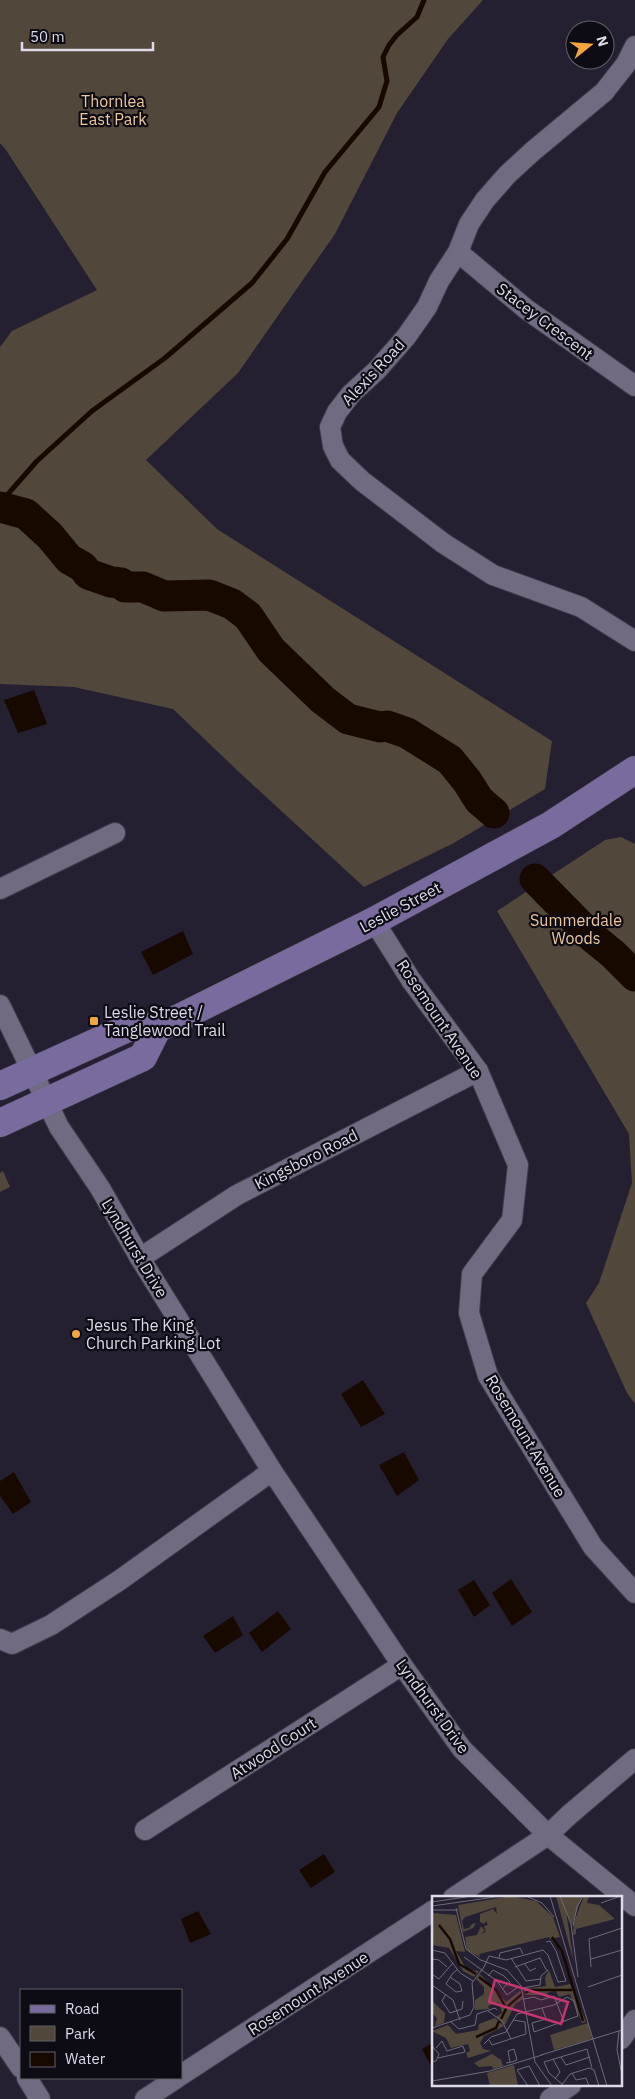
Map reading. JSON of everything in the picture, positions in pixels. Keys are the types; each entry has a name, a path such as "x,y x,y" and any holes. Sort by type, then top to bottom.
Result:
{"main road":[{"name":"Leslie Street","path":"157,1029 374,921 552,825 634,772"},
{"path":"0,1086 132,1026 157,1029 143,1057 0,1123"}],"street":[{"name":"Alexis Road","path":"635,46 626,64 604,92 533,151 484,200 469,224 458,252 439,281 427,307 406,337 377,370 351,394 337,412 330,427 333,446 340,460 362,481 443,543 493,575 581,607 635,641"},
{"name":"Stacey Crescent","path":"458,252 526,309 635,386"},
{"path":"0,889 115,833"},
{"name":"Rosemount Avenue","path":"374,921 411,980 478,1071 518,1165 512,1220 472,1274 469,1313 488,1376 593,1547 635,1593"},
{"name":"Lyndhurst Drive","path":"0,1005 59,1127 100,1188 140,1258 272,1471 402,1665 462,1749 548,1835 635,1906"},
{"name":"Kingsboro Road","path":"140,1258 237,1194 478,1071"},
{"path":"0,1639 12,1644 50,1625 120,1580 272,1471"},
{"name":"Atwood Court","path":"144,1830 402,1665"},
{"path":"456,1896 548,1835 635,1759"},
{"name":"Rosemount Avenue","path":"182,2074 432,1911"},
{"path":"622,2038 635,2020"},
{"path":"0,2037 20,2067"},
{"path":"28,2079 40,2099"},
{"path":"145,2099 175,2079"},
{"path":"550,2099 570,2086"}],"green space":[{"name":"Thornlea East Park","path":"0,0 483,0 448,39 397,113 335,234 238,373 146,460 217,529 552,741 545,789 452,844 364,887 173,709 74,687 0,684 0,347 12,331 97,290 0,143"},
{"name":"Summerdale Woods","path":"621,837 635,844 635,1404 627,1393 586,1303 599,1283 632,1183 629,1134 497,911 605,840"},
{"path":"3,1171 10,1187 0,1192 0,1173"}],"water":[{"path":"34,690 47,724 18,733 4,700"},
{"path":"183,931 193,954 153,975 141,952"},
{"path":"363,1380 385,1414 361,1427 341,1394"},
{"path":"404,1452 419,1480 397,1496 379,1465"},
{"path":"14,1472 31,1502 13,1514 0,1496 0,1481"},
{"path":"511,1579 532,1612 512,1626 492,1593"},
{"path":"474,1580 490,1605 474,1617 458,1590"},
{"path":"278,1611 291,1629 262,1652 249,1633"},
{"path":"233,1616 243,1635 215,1653 203,1636"},
{"path":"324,1854 335,1872 311,1888 299,1870"},
{"path":"198,1911 211,1934 190,1943 181,1919"},
{"path":"432,2043 432,2068 422,2049"}],"waterway":[{"path":"0,503 37,461 92,411 165,358 252,283 287,239 325,172 379,107 387,81 383,57 397,35 417,17 424,0"},
{"path":"0,507 26,514 50,536 69,559 83,567 88,574 111,582 121,583 125,587 143,587 164,596 209,595 232,604 248,616 271,650 323,700 348,719 380,727 387,726 407,733 450,760 479,800 494,813"},
{"path":"535,879 592,937 613,954 635,976"}],"place":[{"name":"Leslie Street / Tanglewood Trail","path":"94,1021"},
{"name":"Jesus The King Church Parking Lot","path":"76,1334"}]}
